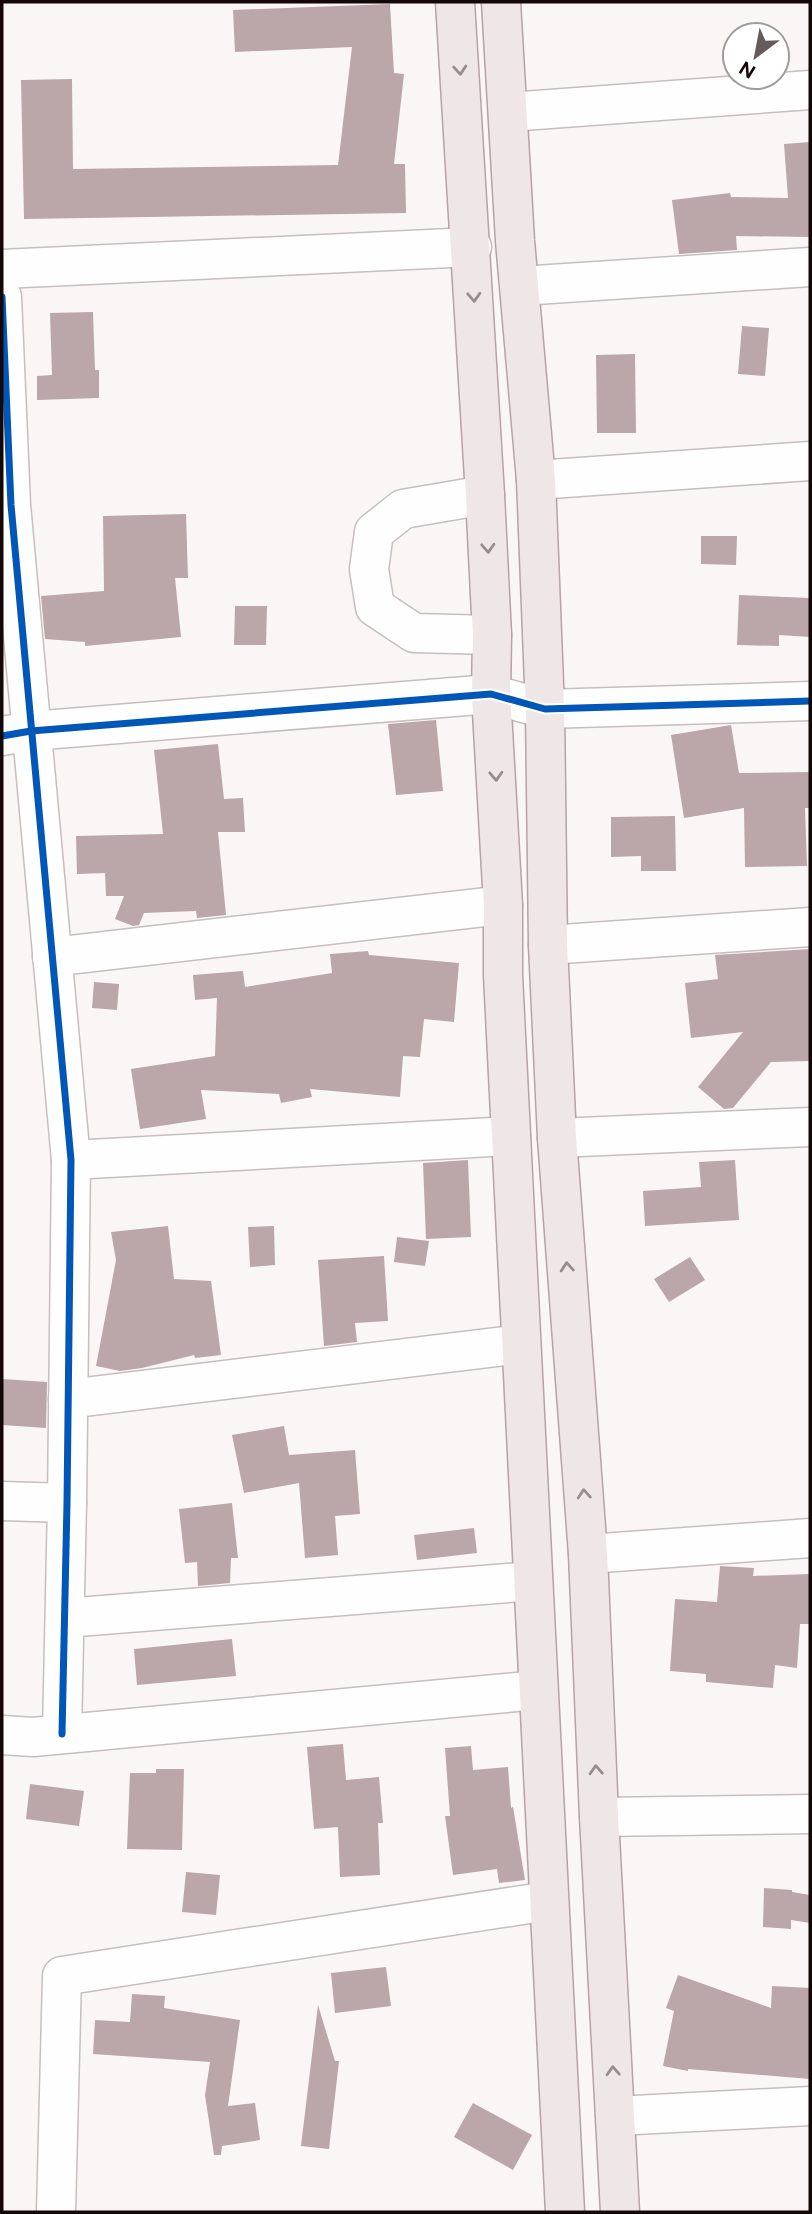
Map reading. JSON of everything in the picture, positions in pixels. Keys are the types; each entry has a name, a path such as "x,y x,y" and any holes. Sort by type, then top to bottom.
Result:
{"main road":[{"path":"455,2 472,247 492,635 491,694 503,905 503,975 565,2212"},
{"path":"501,2 536,480 545,709 548,945 557,1138 588,1554 598,1817 620,2212"}],"street":[{"path":"508,112 810,90"},
{"path":"2,269 472,247"},
{"path":"520,286 810,267"},
{"path":"2,297 6,505 17,734 52,957 71,1160 62,1734"},
{"path":"536,480 810,461"},
{"path":"485,495 403,509 374,532 369,569 375,607 414,633 492,635"},
{"path":"17,734 491,694 545,709 810,701"},
{"path":"52,957 503,905"},
{"path":"548,945 810,927"},
{"path":"557,1138 810,1127"},
{"path":"71,1160 511,1136"},
{"path":"68,1399 521,1344"},
{"path":"2,1501 67,1503"},
{"path":"588,1554 810,1538"},
{"path":"65,1618 533,1581"},
{"path":"2,1735 33,1737 538,1690"},
{"path":"598,1817 810,1814"},
{"path":"56,2212 62,1976 548,1901"},
{"path":"615,2116 810,2106"}],"building":[{"path":"390,4 394,73 404,74 394,164 405,164 406,213 24,219 21,80 72,79 73,169 338,165 352,47 235,52 233,10"},
{"path":"810,142 810,237 736,236 737,250 679,254 672,200 730,193 731,197 788,198 784,144"},
{"path":"93,312 99,398 37,400 37,376 52,375 50,313"},
{"path":"742,326 769,328 765,376 738,374"},
{"path":"635,354 636,433 597,433 596,355"},
{"path":"186,514 188,578 175,578 181,637 85,646 85,642 45,639 41,596 104,591 103,516"},
{"path":"701,536 737,536 736,565 701,564"},
{"path":"739,595 810,598 810,637 779,635 779,646 737,645"},
{"path":"235,606 267,606 266,645 234,645"},
{"path":"436,720 443,791 396,795 388,724"},
{"path":"731,725 739,773 810,772 810,808 805,808 807,866 745,867 744,808 684,818 671,735"},
{"path":"218,744 224,799 243,798 245,832 218,832 226,915 197,918 196,911 144,913 139,925 133,926 115,919 124,896 106,896 105,873 77,874 76,836 163,834 154,750"},
{"path":"675,816 676,871 641,871 641,856 611,857 611,817"},
{"path":"810,949 810,1061 771,1062 733,1108 724,1109 698,1087 743,1032 691,1038 685,983 718,979 715,955"},
{"path":"368,951 369,955 459,963 454,1022 424,1019 420,1057 403,1056 400,1097 310,1089 312,1097 281,1103 279,1094 201,1090 206,1119 140,1129 131,1069 215,1056 217,998 195,1000 193,975 243,971 245,987 332,973 330,954"},
{"path":"94,982 119,984 117,1010 92,1008"},
{"path":"468,1160 471,1237 426,1239 423,1163"},
{"path":"735,1160 739,1220 645,1226 643,1191 701,1187 699,1162"},
{"path":"168,1226 174,1279 211,1281 221,1355 195,1358 194,1355 120,1371 96,1366 116,1260 111,1232"},
{"path":"274,1226 275,1265 250,1267 248,1227"},
{"path":"397,1237 429,1241 425,1266 394,1262"},
{"path":"384,1256 388,1321 355,1323 357,1342 324,1346 318,1260"},
{"path":"690,1257 705,1280 669,1302 654,1279"},
{"path":"2,1379 47,1382 46,1428 2,1425"},
{"path":"284,1426 289,1455 355,1450 360,1514 335,1516 338,1555 305,1558 299,1483 244,1493 232,1435"},
{"path":"232,1503 238,1558 231,1558 230,1583 198,1586 197,1562 185,1563 179,1509"},
{"path":"474,1528 477,1553 417,1560 414,1535"},
{"path":"720,1566 754,1568 753,1576 810,1574 810,1624 800,1624 797,1668 775,1665 773,1688 706,1682 706,1674 670,1671 675,1599 717,1602"},
{"path":"232,1639 236,1676 137,1685 134,1649"},
{"path":"343,1744 346,1780 379,1777 383,1823 378,1823 380,1875 340,1877 338,1827 314,1829 307,1747"},
{"path":"471,1746 473,1770 508,1767 511,1808 513,1807 525,1880 499,1883 497,1869 453,1875 445,1816 450,1816 445,1748"},
{"path":"156,1769 184,1769 182,1850 127,1849 130,1773 156,1773"},
{"path":"30,1784 84,1791 79,1826 26,1819"},
{"path":"186,1872 220,1875 216,1915 182,1912"},
{"path":"764,1888 792,1890 810,1895 810,1923 791,1920 791,1929 763,1927"},
{"path":"386,1967 391,2006 335,2013 331,1973"},
{"path":"678,1975 771,2008 772,1986 810,1988 810,2079 688,2071 663,2066 674,2011 666,2008"},
{"path":"132,1994 165,1996 164,2008 240,2020 228,2106 255,2103 260,2140 222,2146 221,2155 214,2155 205,2095 210,2062 93,2054 95,2020 130,2022"},
{"path":"318,2005 335,2061 339,2061 329,2149 301,2146"},
{"path":"473,2103 532,2135 513,2170 454,2137"}],"cycle path":[{"path":"2,297 11,505 71,1160 62,1734"},
{"path":"2,736 31,731 491,694 545,709 810,701"}]}
